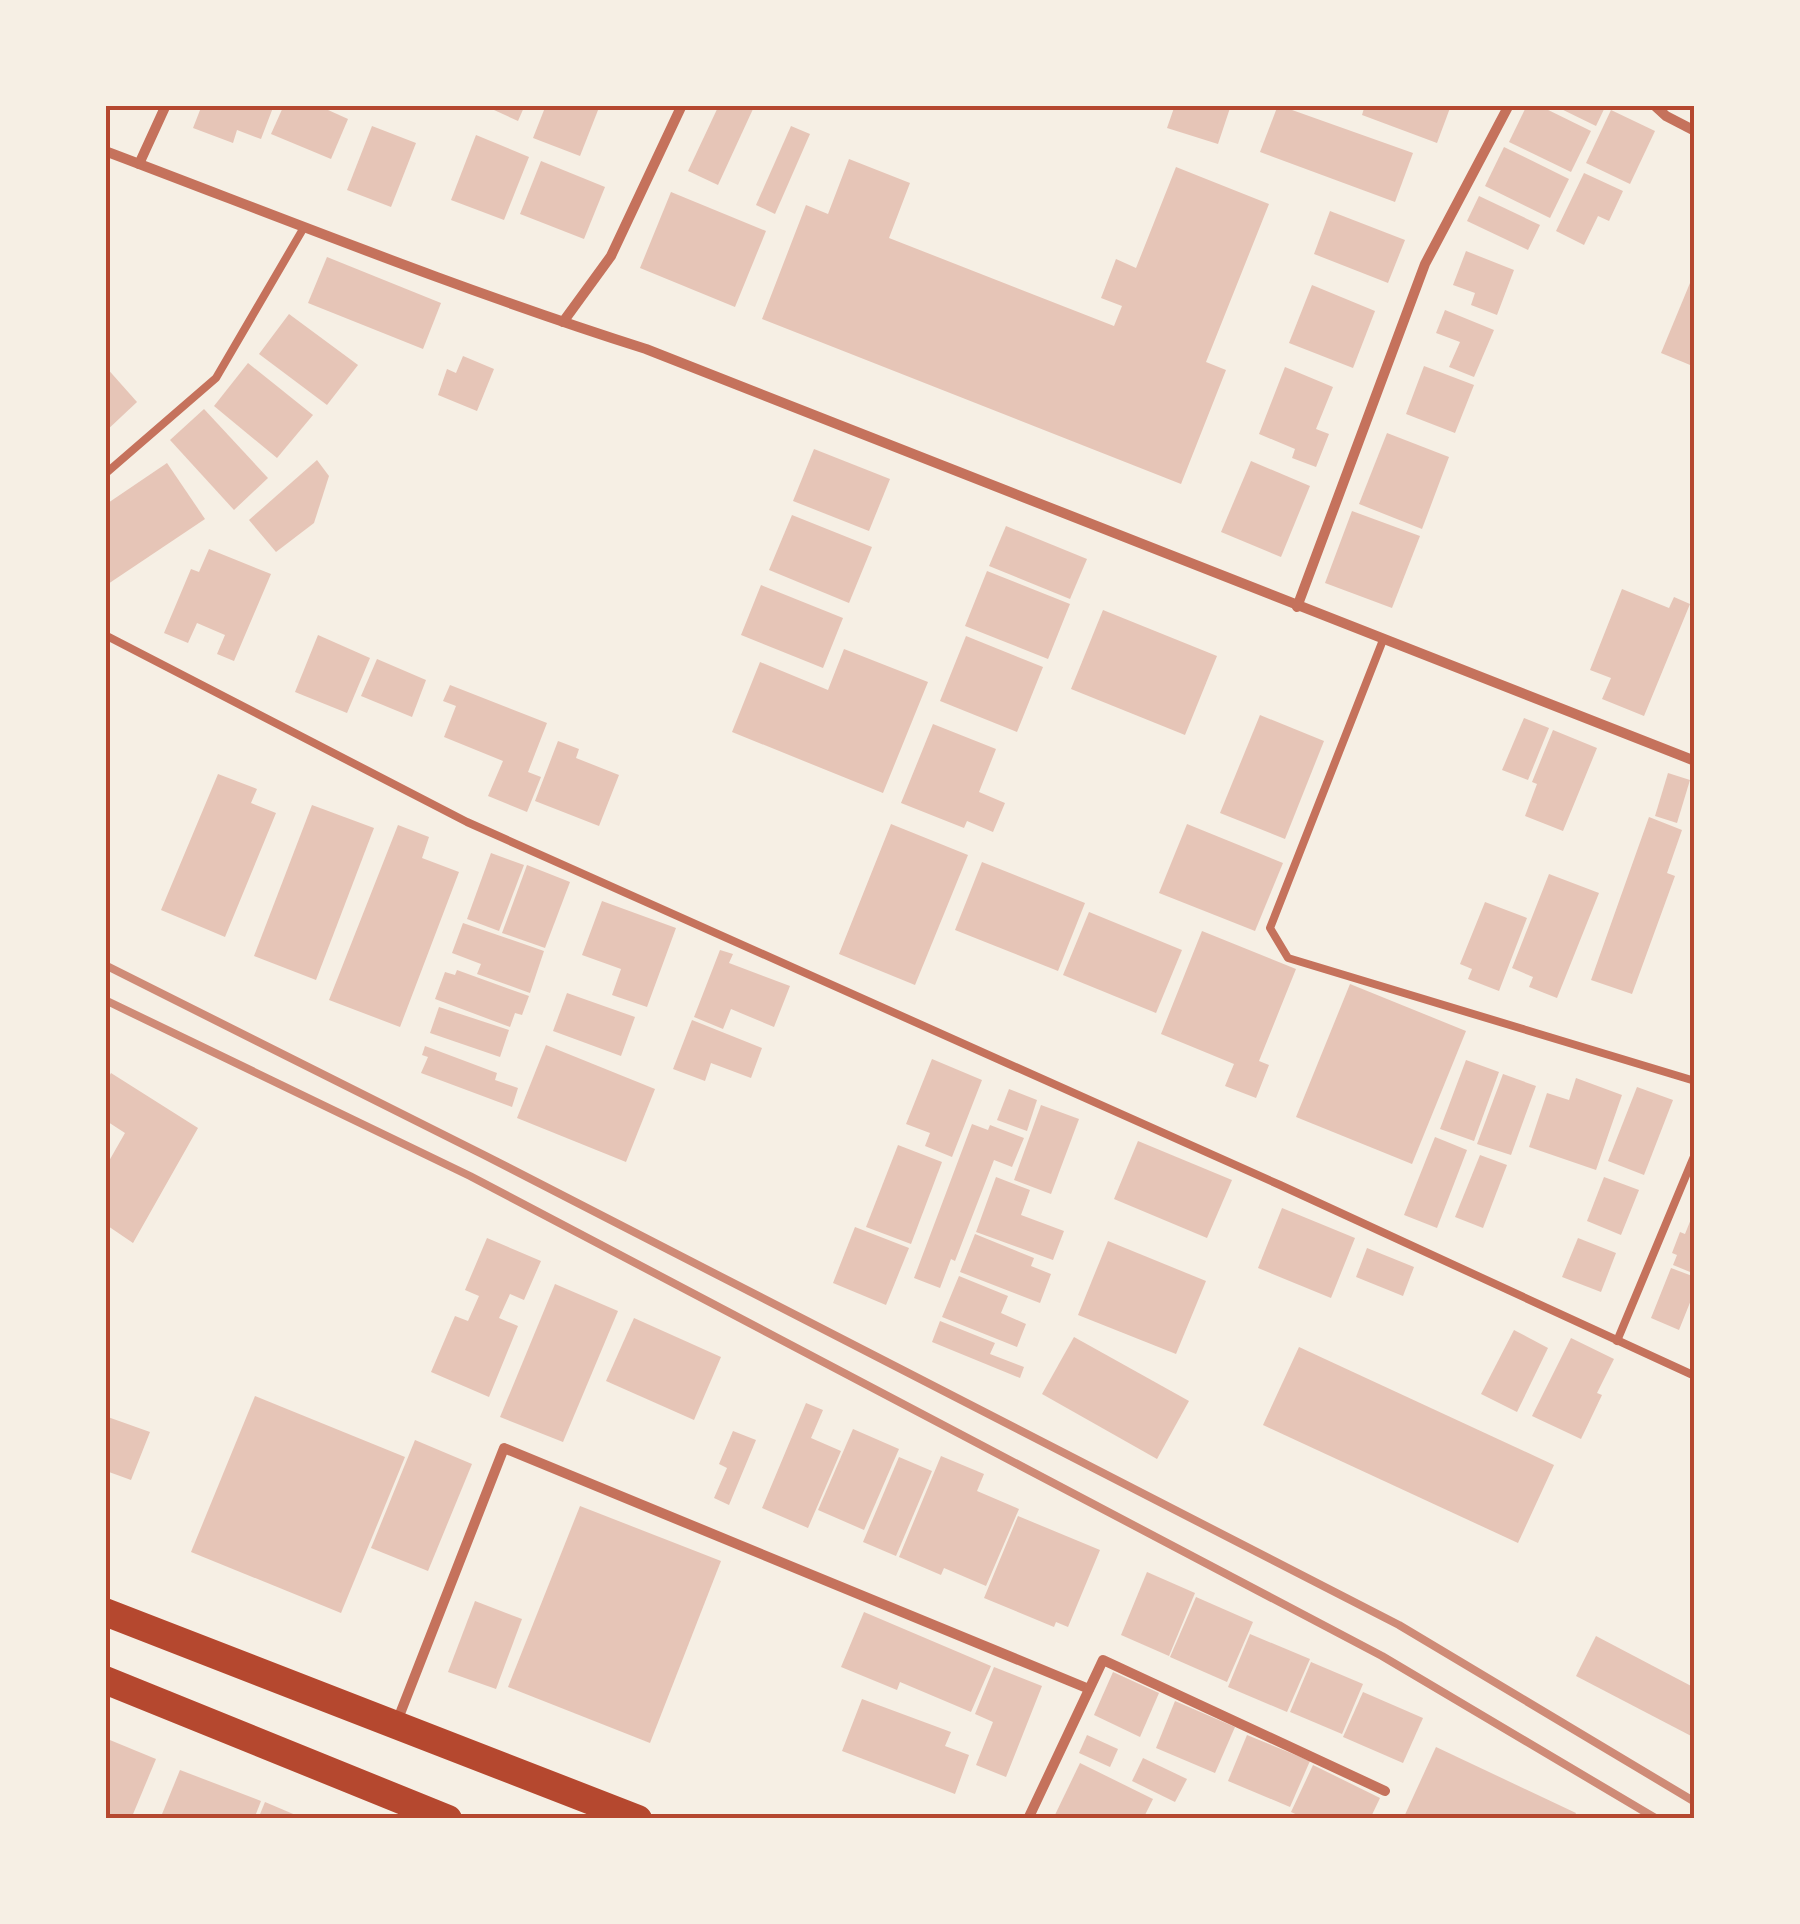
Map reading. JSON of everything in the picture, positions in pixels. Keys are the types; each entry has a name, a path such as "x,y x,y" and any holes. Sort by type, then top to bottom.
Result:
{"highway":[{"path":"105,1612 638,1819"},
{"path":"105,1680 448,1819"}],"street":[{"path":"139,164 166,105"},
{"path":"563,322 611,256 682,105"},
{"path":"1297,607 1425,264 1509,105"},
{"path":"1654,105 1695,131"},
{"path":"105,151 303,229 646,348 1695,761"},
{"path":"396,1724 504,1448 1089,1689"},
{"path":"1028,1819 1103,1660 1385,1791"}],"lane":[{"path":"105,474 216,378 303,229"},
{"path":"105,634 466,822 1262,1177 1695,1376"},
{"path":"1383,640 1270,928 1288,958 1695,1081"},
{"path":"1617,1340 1695,1154"}],"building":[{"path":"202,105 274,105 261,139 237,130 233,143 193,128"},
{"path":"284,105 317,105 348,119 331,159 271,134"},
{"path":"483,105 525,105 518,121"},
{"path":"546,105 600,105 580,156 533,138"},
{"path":"719,105 753,109 718,185 688,171"},
{"path":"1175,105 1231,105 1218,144 1167,128"},
{"path":"1278,105 1413,153 1395,202 1260,152"},
{"path":"1365,105 1450,108 1437,143 1362,115"},
{"path":"1527,105 1538,105 1591,131 1571,172 1509,142"},
{"path":"1553,105 1606,105 1596,126"},
{"path":"1611,110 1655,131 1630,184 1586,163"},
{"path":"372,126 416,143 391,207 347,190"},
{"path":"791,126 810,134 775,214 756,205"},
{"path":"476,135 529,157 504,220 451,200"},
{"path":"1504,147 1569,179 1550,218 1485,186"},
{"path":"849,159 910,183 889,238 1114,326 1122,306 1101,298 1116,259 1136,268 1176,167 1269,204 1206,362 1226,370 1181,484 762,319 806,205 828,214"},
{"path":"541,161 605,187 584,239 520,214"},
{"path":"1584,173 1623,191 1609,221 1598,216 1584,245 1556,231"},
{"path":"671,192 766,231 735,307 640,268"},
{"path":"1479,196 1540,225 1528,250 1467,221"},
{"path":"1330,211 1405,240 1388,283 1314,254"},
{"path":"1466,251 1514,270 1497,315 1471,305 1475,293 1453,285"},
{"path":"327,257 441,303 423,349 308,303"},
{"path":"1690,283 1695,286 1695,367 1661,353"},
{"path":"1312,285 1375,311 1353,368 1289,343"},
{"path":"1445,310 1494,330 1474,377 1449,367 1460,342 1436,333"},
{"path":"289,314 358,365 327,405 259,354"},
{"path":"463,356 494,369 477,411 438,395 447,369 456,373"},
{"path":"248,363 313,415 277,458 214,406"},
{"path":"105,366 137,402 105,432"},
{"path":"1424,366 1474,385 1455,433 1406,414"},
{"path":"1285,367 1333,387 1316,429 1329,434 1316,467 1292,458 1295,449 1259,434"},
{"path":"204,409 268,478 234,510 170,440"},
{"path":"1387,433 1449,457 1422,529 1359,504"},
{"path":"814,449 890,479 869,531 793,501"},
{"path":"317,460 329,476 314,523 276,552 249,520"},
{"path":"1251,461 1310,486 1281,557 1221,532"},
{"path":"167,463 205,519 105,586 105,505"},
{"path":"1352,511 1420,536 1392,608 1325,583"},
{"path":"792,515 872,547 849,603 769,570"},
{"path":"1006,526 1087,559 1070,599 989,566"},
{"path":"209,549 271,574 234,661 217,654 225,635 197,623 188,643 164,633 191,569 199,572"},
{"path":"987,571 1070,604 1048,659 965,626"},
{"path":"761,585 843,618 823,668 741,635"},
{"path":"1622,589 1669,608 1674,597 1690,604 1644,716 1602,699 1611,678 1590,670"},
{"path":"1103,610 1217,656 1185,735 1071,689"},
{"path":"318,635 370,658 347,713 295,692"},
{"path":"966,636 1043,667 1017,732 940,701"},
{"path":"844,649 928,682 883,793 732,732 760,662 828,690"},
{"path":"377,659 426,680 412,717 361,696"},
{"path":"450,685 547,723 528,772 541,777 527,812 488,796 503,761 444,737 456,706 443,701"},
{"path":"1260,715 1324,741 1285,839 1220,813"},
{"path":"1524,718 1549,728 1528,780 1502,770"},
{"path":"933,724 996,749 979,792 1005,803 993,832 967,821 964,828 901,803"},
{"path":"1553,730 1597,748 1563,831 1525,816 1537,784 1532,782"},
{"path":"558,741 579,749 576,758 619,775 599,826 535,801"},
{"path":"1668,773 1690,780 1677,823 1655,816"},
{"path":"218,774 257,789 251,803 276,813 225,937 161,910"},
{"path":"312,805 374,828 316,980 254,956"},
{"path":"1649,817 1682,830 1667,873 1675,876 1632,994 1591,980"},
{"path":"891,824 968,855 915,985 839,954"},
{"path":"1187,824 1283,863 1255,931 1159,893"},
{"path":"398,825 429,837 422,858 459,872 400,1027 329,1000"},
{"path":"491,853 524,865 499,931 467,919"},
{"path":"982,862 1085,903 1058,971 955,930"},
{"path":"527,865 570,882 545,948 502,933"},
{"path":"1549,874 1599,893 1557,998 1529,987 1533,977 1512,968"},
{"path":"602,901 676,928 647,1007 612,995 621,969 582,955"},
{"path":"1485,902 1527,918 1499,991 1468,979 1472,969 1460,964"},
{"path":"1089,912 1182,950 1156,1013 1063,975"},
{"path":"463,923 544,951 530,993 477,974 481,964 452,953"},
{"path":"1202,931 1296,969 1259,1061 1269,1065 1256,1098 1225,1086 1234,1064 1161,1034"},
{"path":"720,950 733,954 729,963 790,986 774,1027 731,1009 723,1029 694,1017"},
{"path":"457,970 529,996 522,1015 515,1013 510,1027 435,999 445,972 455,975"},
{"path":"1350,984 1466,1031 1412,1164 1296,1117"},
{"path":"567,993 635,1017 621,1056 553,1031"},
{"path":"439,1007 509,1030 500,1057 430,1033"},
{"path":"692,1020 762,1048 751,1078 711,1063 705,1081 673,1069"},
{"path":"546,1045 655,1089 626,1162 517,1118"},
{"path":"425,1046 497,1073 495,1080 518,1088 512,1107 421,1073 428,1057 422,1055"},
{"path":"932,1059 982,1080 952,1157 925,1146 930,1133 906,1124"},
{"path":"1466,1060 1499,1072 1474,1141 1440,1129"},
{"path":"111,1073 198,1128 133,1243 105,1224 105,1168 125,1133 105,1120 105,1084"},
{"path":"1503,1074 1536,1086 1511,1155 1477,1144"},
{"path":"1576,1078 1622,1095 1596,1170 1529,1147 1547,1093 1569,1100"},
{"path":"1637,1087 1673,1100 1644,1175 1608,1161"},
{"path":"1009,1089 1037,1100 1027,1131 997,1120"},
{"path":"1041,1105 1079,1119 1051,1194 1014,1180"},
{"path":"972,1124 988,1130 990,1125 1024,1138 1012,1167 994,1160 955,1261 951,1259 940,1288 914,1278"},
{"path":"1435,1137 1467,1150 1437,1228 1404,1215"},
{"path":"1138,1141 1232,1180 1207,1238 1114,1199"},
{"path":"898,1145 942,1162 911,1244 866,1227"},
{"path":"1480,1155 1507,1165 1483,1228 1455,1217"},
{"path":"996,1177 1030,1190 1021,1215 1064,1231 1053,1260 976,1232"},
{"path":"1604,1177 1639,1190 1621,1235 1587,1221"},
{"path":"1282,1208 1355,1238 1331,1298 1258,1268"},
{"path":"1695,1209 1695,1274 1673,1265 1677,1255 1672,1253"},
{"path":"855,1227 909,1248 886,1305 833,1283"},
{"path":"975,1234 1034,1258 1031,1266 1051,1274 1040,1303 960,1272"},
{"path":"487,1238 541,1261 524,1300 510,1294 499,1318 518,1326 489,1397 431,1372 455,1316 468,1321 479,1296 465,1290"},
{"path":"1578,1238 1616,1253 1601,1292 1562,1277"},
{"path":"1108,1241 1206,1281 1176,1354 1078,1315"},
{"path":"1367,1248 1414,1267 1403,1296 1356,1277"},
{"path":"1671,1268 1695,1277 1695,1290 1679,1330 1651,1318"},
{"path":"959,1276 1008,1296 1001,1313 1026,1324 1017,1347 942,1317"},
{"path":"555,1284 618,1311 563,1442 500,1417"},
{"path":"634,1318 721,1357 694,1420 606,1381"},
{"path":"940,1321 995,1343 990,1354 1024,1367 1020,1378 932,1342"},
{"path":"1514,1330 1548,1348 1517,1412 1481,1394"},
{"path":"1074,1337 1189,1401 1157,1459 1042,1394"},
{"path":"1571,1338 1614,1359 1581,1439 1532,1416"},
{"path":"1299,1347 1554,1465 1518,1543 1263,1425"},
{"path":"255,1396 405,1457 341,1613 191,1552"},
{"path":"806,1403 823,1410 811,1438 841,1451 808,1528 762,1508"},
{"path":"105,1416 150,1432 131,1480 109,1472 105,1481"},
{"path":"853,1429 899,1449 864,1530 818,1510"},
{"path":"733,1431 756,1440 729,1505 714,1498 727,1468 719,1464"},
{"path":"415,1440 472,1464 428,1571 371,1548"},
{"path":"941,1456 984,1474 977,1491 1019,1509 986,1586 944,1568 941,1575 899,1557"},
{"path":"899,1457 932,1471 896,1556 863,1542"},
{"path":"580,1506 721,1561 650,1743 508,1687"},
{"path":"1018,1516 1100,1550 1068,1627 1056,1622 1054,1627 984,1598"},
{"path":"1147,1572 1195,1593 1169,1656 1121,1635"},
{"path":"1196,1597 1253,1622 1227,1682 1170,1657"},
{"path":"475,1601 522,1619 496,1689 448,1672"},
{"path":"864,1612 991,1666 971,1712 900,1682 897,1690 841,1667"},
{"path":"1250,1634 1310,1659 1287,1712 1228,1687"},
{"path":"1596,1636 1695,1688 1695,1738 1576,1676"},
{"path":"1311,1662 1363,1684 1342,1734 1290,1712"},
{"path":"994,1667 1042,1686 1006,1777 976,1765 993,1722 975,1714"},
{"path":"1113,1672 1159,1693 1140,1737 1094,1715"},
{"path":"1363,1692 1423,1718 1403,1763 1343,1737"},
{"path":"862,1699 951,1732 945,1746 969,1755 955,1794 842,1751"},
{"path":"1175,1701 1235,1727 1215,1773 1156,1748"},
{"path":"1087,1735 1118,1749 1110,1767 1079,1753"},
{"path":"1247,1735 1310,1761 1290,1807 1228,1781"},
{"path":"105,1738 156,1759 131,1819 105,1819"},
{"path":"1436,1747 1576,1813 1573,1819 1403,1819"},
{"path":"1143,1758 1187,1779 1175,1802 1132,1781"},
{"path":"1080,1763 1153,1799 1143,1819 1053,1819"},
{"path":"1313,1765 1380,1798 1370,1819 1306,1819 1291,1812"},
{"path":"180,1770 261,1801 254,1819 160,1819"},
{"path":"265,1802 305,1819 258,1819"}],"railway":[{"path":"105,965 1399,1625 1695,1802"},
{"path":"105,1000 470,1176 1382,1656 1657,1819"}]}
